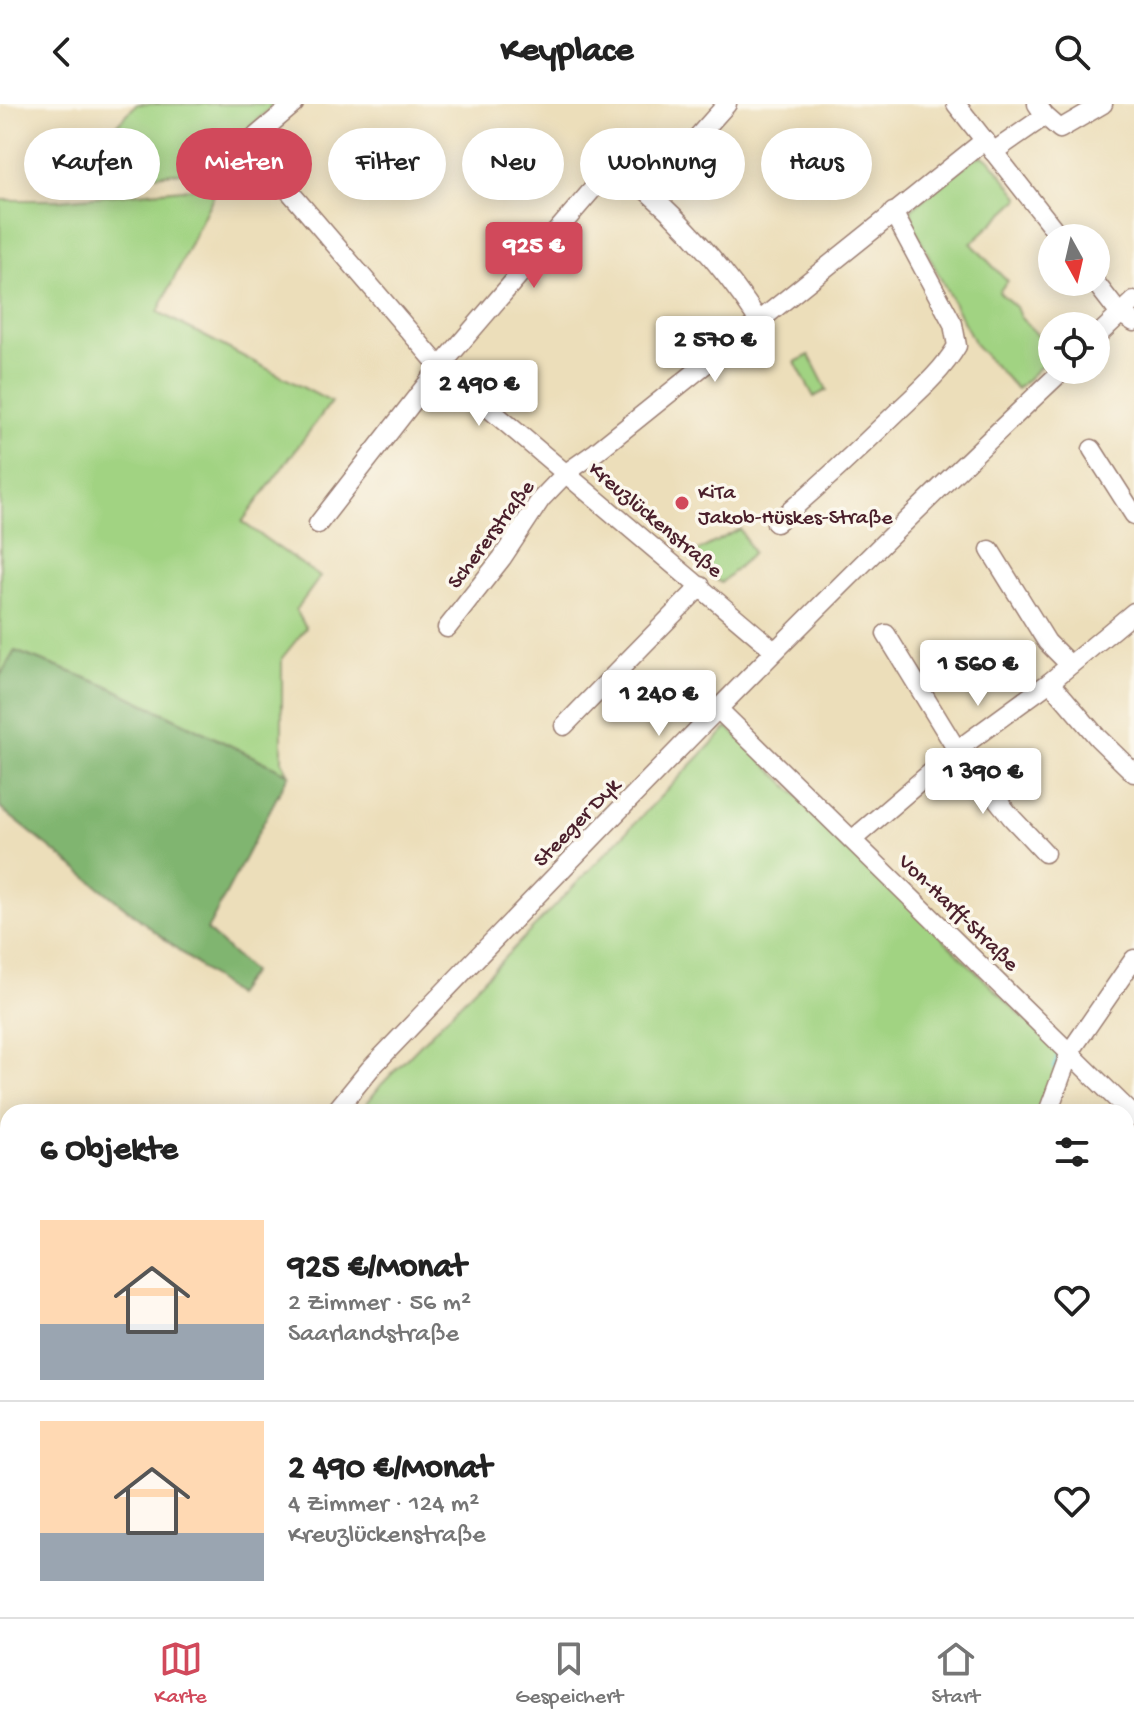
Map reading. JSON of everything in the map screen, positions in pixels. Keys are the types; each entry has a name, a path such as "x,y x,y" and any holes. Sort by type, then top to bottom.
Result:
{"street":[{"name":"Kreuzlückenstraße","path":"294,104 248,143 440,367 774,650"},
{"path":"705,128 727,104"},
{"path":"956,104 1050,224"},
{"path":"1041,110 1060,129 1103,104"},
{"name":"Schererstraße","path":"447,628 502,558 541,499 566,473 893,212 1041,110"},
{"path":"318,524 440,367 583,200"},
{"path":"658,200 706,251 759,321"},
{"path":"776,523 908,402 947,363 957,346 953,324 893,212"},
{"path":"1110,295 1129,312 1110,326"},
{"name":"Steeger Dyk","path":"342,1104 370,1069 717,708 935,490 1048,384"},
{"path":"1092,449 1134,515"},
{"path":"990,550 1047,642 1069,664"},
{"path":"564,726 701,586"},
{"path":"852,840 957,750 1050,682 1134,612"},
{"path":"886,634 957,750 1045,853"},
{"path":"1050,682 1098,738 1134,773"},
{"name":"Von-Harff-Straße","path":"717,708 1122,1104"},
{"path":"1051,1104 1070,1052 1134,959"}],"green space":[{"path":"137,104 275,104 248,128 176,128 176,173 160,174 160,128 113,128"},
{"path":"982,156 990,160 1020,198 971,243 1007,281 999,292 1016,307 1020,317 1038,336 1038,369 1017,389 976,346 913,226 911,209 973,159"},
{"path":"176,190 176,200 211,200 158,312 331,402 242,522 320,577 296,610 306,628 282,658 282,761 289,774 110,687 15,651 0,676 0,200 160,200 160,191"},
{"path":"809,355 827,390 814,397 795,362"},
{"path":"740,529 753,553 721,583 688,556"},
{"path":"15,651 110,687 289,774 207,930 252,972 235,995 0,808 0,676"},
{"path":"728,727 1061,1055 1048,1104 366,1104 381,1085"}],"waterway":[{"path":"1055,1068 1058,1055"}],"place":[{"name":"KiTa Jakob-Hüskes-Straße","path":"682,503"}]}
